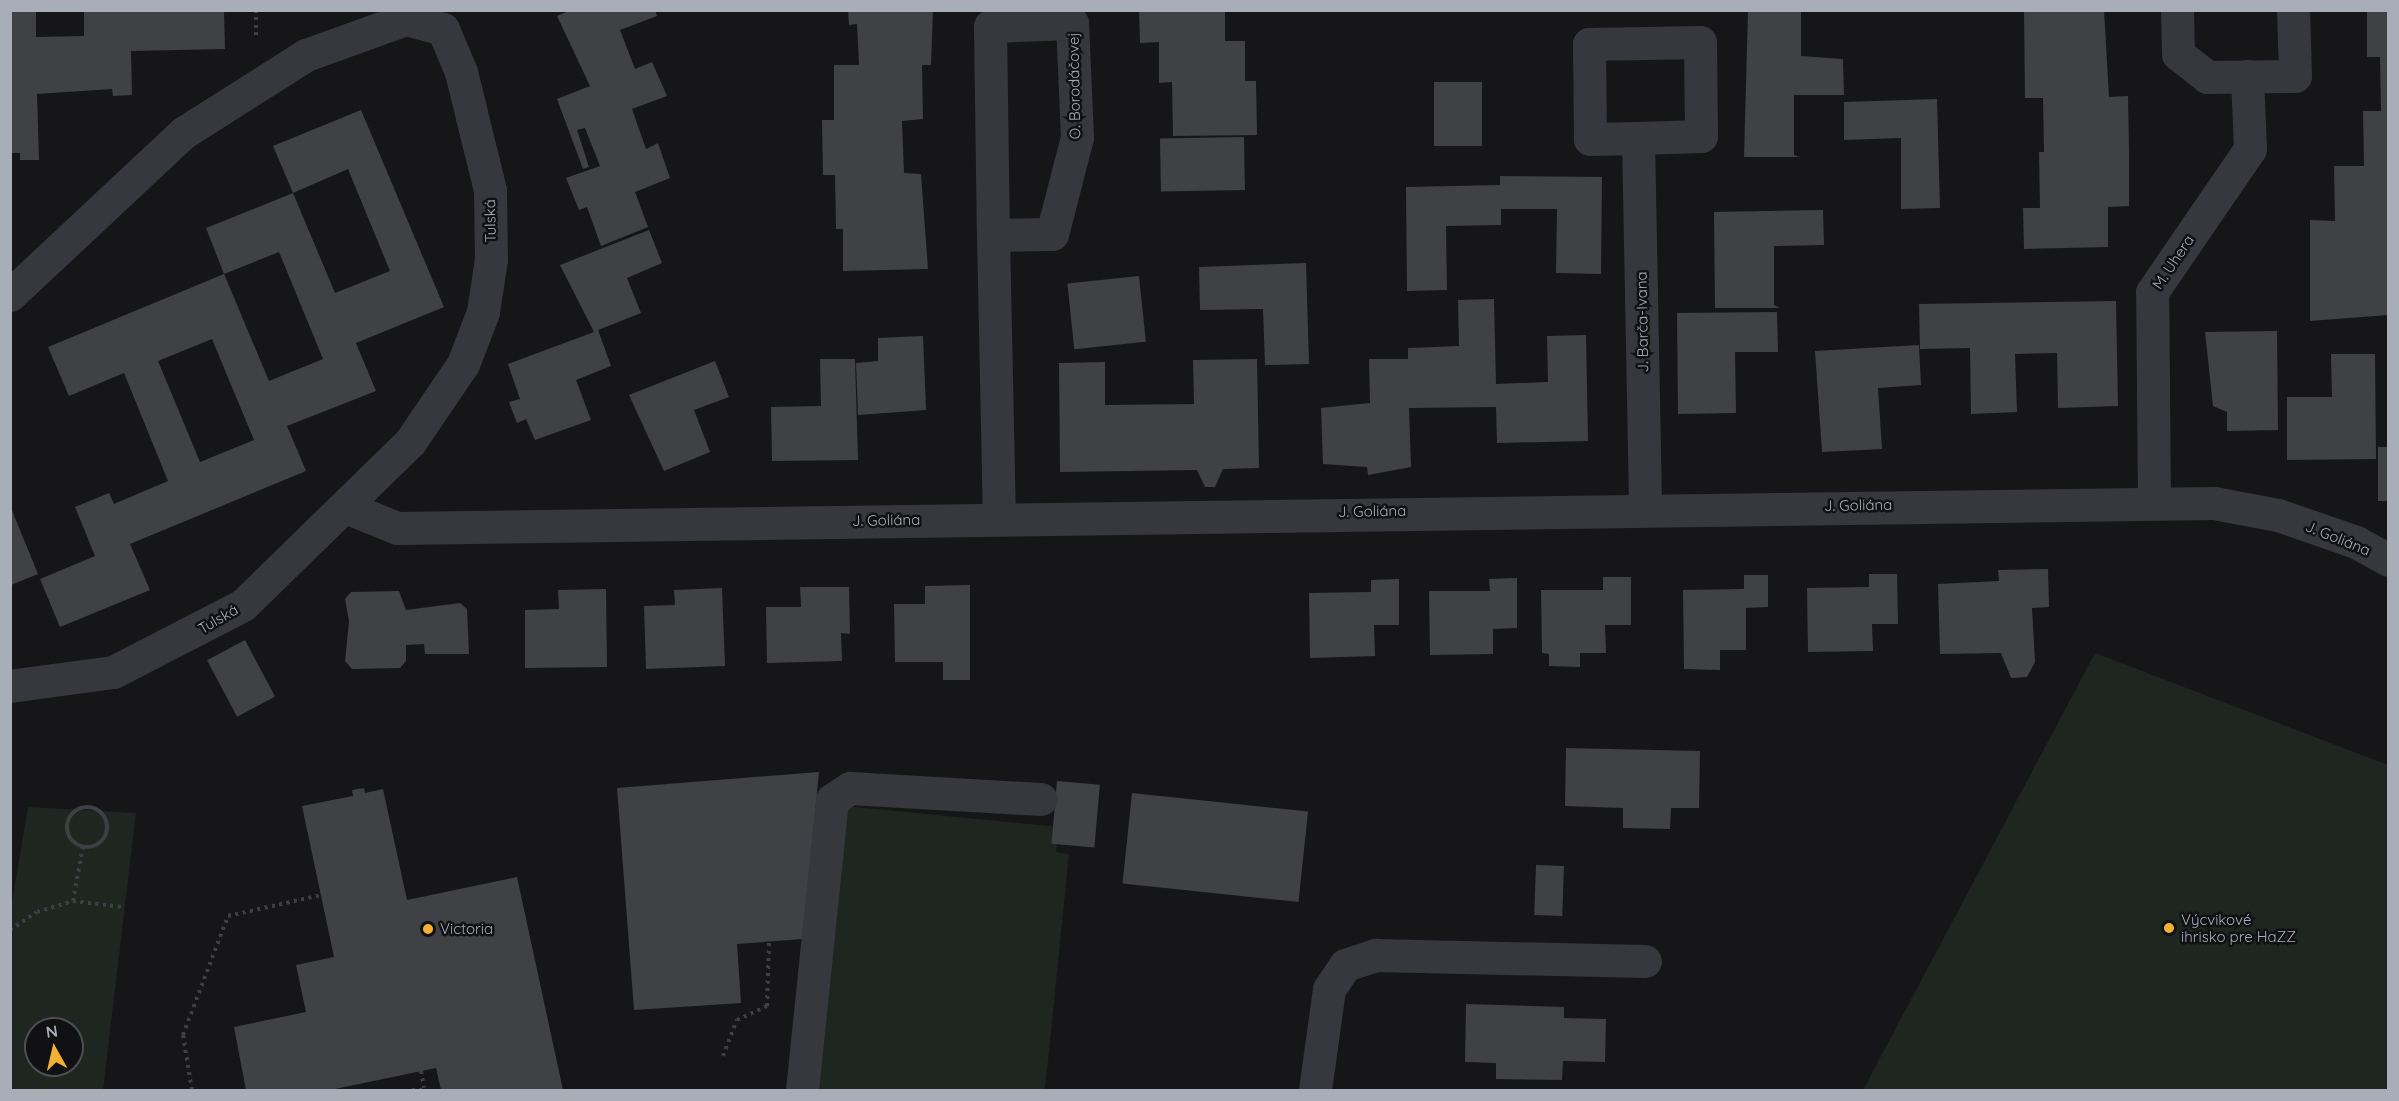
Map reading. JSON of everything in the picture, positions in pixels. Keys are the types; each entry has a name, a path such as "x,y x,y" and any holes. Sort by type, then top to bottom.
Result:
{"street":[{"path":"2178,10 2178,54 2207,77 2295,76 2293,10"},
{"name":"Tulská","path":"10,295 183,133 306,55 406,19 443,29 461,72 490,190 491,259 483,312 463,364 410,442 348,508 243,605 162,651 113,672 10,686"},
{"name":"O. Borodáčovej","path":"993,235 1052,234 1077,137 1072,23 990,26 993,235 999,518"},
{"name":"M. Uhera","path":"2154,502 2152,292 2250,149 2247,75"},
{"name":"J. Barča-Ivana","path":"1638,138 1645,507"},
{"name":"J. Goliána","path":"348,508 397,528 1645,507 2214,503 2278,514 2356,542 2388,561"},
{"path":"802,1090 832,800 850,788 1041,799"},
{"path":"1316,1090 1329,989 1345,965 1376,955 1645,961"}],"path":[{"path":"91,807 100,811 107,830 94,846 83,846 68,834 67,823 72,813 91,807"},
{"path":"74,901 83,846"},
{"path":"192,1090 183,1035 228,916 321,896"},
{"path":"10,930 37,912 74,901 123,907"},
{"path":"723,1056 737,1020 767,1006 769,941"},
{"path":"412,1090 424,1089 421,1071"}],"shaded area":[{"name":"Výcvikové ihrisko pre HaZZ","path":"2095,653 2388,765 2388,1090 1863,1090"},
{"path":"845,806 1059,827 1056,852 1069,854 1045,1090 815,1090"},
{"path":"28,807 136,813 103,1090 11,1090 11,908"}],"building":[{"path":"10,10 36,10 36,37 84,36 84,10 224,10 225,49 131,51 132,95 113,96 112,89 37,94 39,160 20,160 20,153 10,153"},
{"path":"571,10 655,10 657,16 620,30 635,69 652,62 667,96 632,109 646,149 658,143 670,178 635,192 648,227 601,246 587,207 579,210 566,178 600,166 585,128 577,130 589,167 583,169 557,99 590,86 557,16"},
{"path":"848,10 933,10 931,65 922,65 923,119 902,121 904,173 921,174 928,269 843,271 843,229 836,229 835,175 823,175 822,120 834,120 834,65 859,65 857,24 849,25"},
{"path":"1139,10 1225,10 1225,41 1245,41 1245,81 1256,81 1257,135 1173,136 1172,82 1159,83 1159,42 1140,43"},
{"path":"1748,10 1801,10 1801,56 1843,59 1844,95 1794,95 1794,155 1800,157 1744,157"},
{"path":"2024,10 2104,10 2109,97 2128,96 2129,151 2129,206 2108,207 2108,247 2024,249 2023,208 2040,208 2039,152 2044,152 2043,98 2025,98"},
{"path":"2367,10 2388,10 2388,315 2310,321 2310,220 2335,221 2334,166 2364,166 2363,111 2381,111 2380,57 2367,57"},
{"path":"1434,82 1482,82 1482,146 1434,146"},
{"path":"1937,99 1940,208 1901,209 1901,138 1844,140 1844,102"},
{"path":"361,110 444,307 356,343 376,391 287,426 306,471 130,544 150,590 60,627 40,579 95,556 75,507 109,493 114,504 168,481 124,373 69,396 48,347 224,274 206,228 293,193 273,146","holes":["348,169 390,271 335,293 293,193","279,252 323,359 269,381 224,274","212,339 254,440 200,462 158,361"]},
{"path":"1244,137 1245,190 1161,191 1160,138"},
{"path":"1500,176 1602,177 1601,274 1556,273 1557,209 1501,209 1501,225 1446,226 1447,290 1407,291 1406,187 1500,185"},
{"path":"1823,210 1824,245 1774,246 1774,305 1780,308 1715,308 1714,212"},
{"path":"649,230 662,263 627,278 641,313 598,330 611,366 576,380 591,420 535,440 526,419 517,423 509,402 520,399 508,364 594,332 560,265"},
{"path":"1306,263 1309,364 1265,365 1263,309 1200,310 1199,267"},
{"path":"1139,276 1146,342 1074,349 1067,284"},
{"path":"1494,299 1496,384 1548,382 1547,336 1586,335 1588,441 1497,443 1496,407 1409,408 1411,467 1368,475 1367,467 1323,464 1321,408 1370,403 1369,359 1408,359 1408,348 1459,346 1458,300"},
{"path":"2116,301 2118,406 2058,408 2057,353 2015,354 2017,412 1971,414 1970,348 1920,349 1919,304"},
{"path":"1777,312 1778,352 1735,352 1736,413 1678,414 1677,313"},
{"path":"2277,331 2278,430 2227,431 2227,412 2213,406 2205,332"},
{"path":"923,336 926,410 858,415 856,363 878,361 878,338"},
{"path":"1919,345 1921,385 1878,388 1882,449 1822,452 1815,351"},
{"path":"2331,354 2375,354 2376,459 2287,460 2287,397 2332,397"},
{"path":"820,359 855,359 858,460 772,461 771,407 821,406"},
{"path":"1257,359 1259,468 1223,469 1215,487 1205,487 1197,470 1060,472 1059,363 1105,362 1105,405 1194,404 1193,360"},
{"path":"715,361 729,397 694,410 710,452 664,471 629,395"},
{"path":"2378,447 2388,447 2388,501 2378,501"},
{"path":"11,508 38,574 11,585"},
{"path":"2048,569 2049,607 2032,608 2035,662 2027,677 2011,678 2001,653 1940,654 1938,584 1999,581 1998,570"},
{"path":"1869,574 1897,574 1898,624 1872,624 1873,651 1808,652 1807,588 1869,587"},
{"path":"1744,575 1768,575 1768,607 1746,608 1746,650 1720,650 1720,670 1684,669 1683,590 1744,589"},
{"path":"1603,577 1631,577 1631,625 1605,625 1606,653 1580,653 1580,667 1549,666 1549,654 1542,653 1541,590 1603,590"},
{"path":"1517,578 1517,628 1493,629 1493,654 1430,655 1429,591 1490,591 1489,579"},
{"path":"1399,579 1399,625 1374,625 1375,656 1310,658 1309,593 1371,592 1371,580"},
{"path":"970,585 970,680 943,680 943,662 895,662 894,604 925,604 925,586"},
{"path":"800,587 849,587 850,634 841,633 842,661 767,663 766,607 801,607"},
{"path":"722,588 725,666 646,669 644,606 675,605 674,590"},
{"path":"606,589 607,667 525,668 525,610 559,609 558,590"},
{"path":"399,591 406,610 460,603 467,609 469,654 425,654 424,644 406,645 406,661 400,668 352,669 345,661 349,621 345,599 351,592"},
{"path":"245,640 275,697 237,717 207,660"},
{"path":"1566,748 1700,751 1699,808 1671,808 1670,829 1623,828 1623,808 1565,806"},
{"path":"819,772 803,939 737,944 741,1003 634,1010 617,788"},
{"path":"1057,781 1100,785 1094,848 1052,844"},
{"name":"Victoria","path":"364,788 365,793 383,789 407,900 517,877 563,1090 441,1090 436,1068 330,1090 246,1090 234,1027 306,1012 296,965 334,957 302,806 353,796 352,790"},
{"path":"1132,793 1308,812 1299,902 1122,884"},
{"path":"1536,865 1564,866 1562,916 1534,915"},
{"path":"1466,1004 1564,1007 1564,1018 1606,1019 1605,1062 1563,1061 1562,1080 1496,1079 1496,1063 1465,1062"}],"place":[{"name":"Výcvikové ihrisko pre HaZZ","path":"2169,928"},
{"name":"Victoria","path":"428,929"}]}
